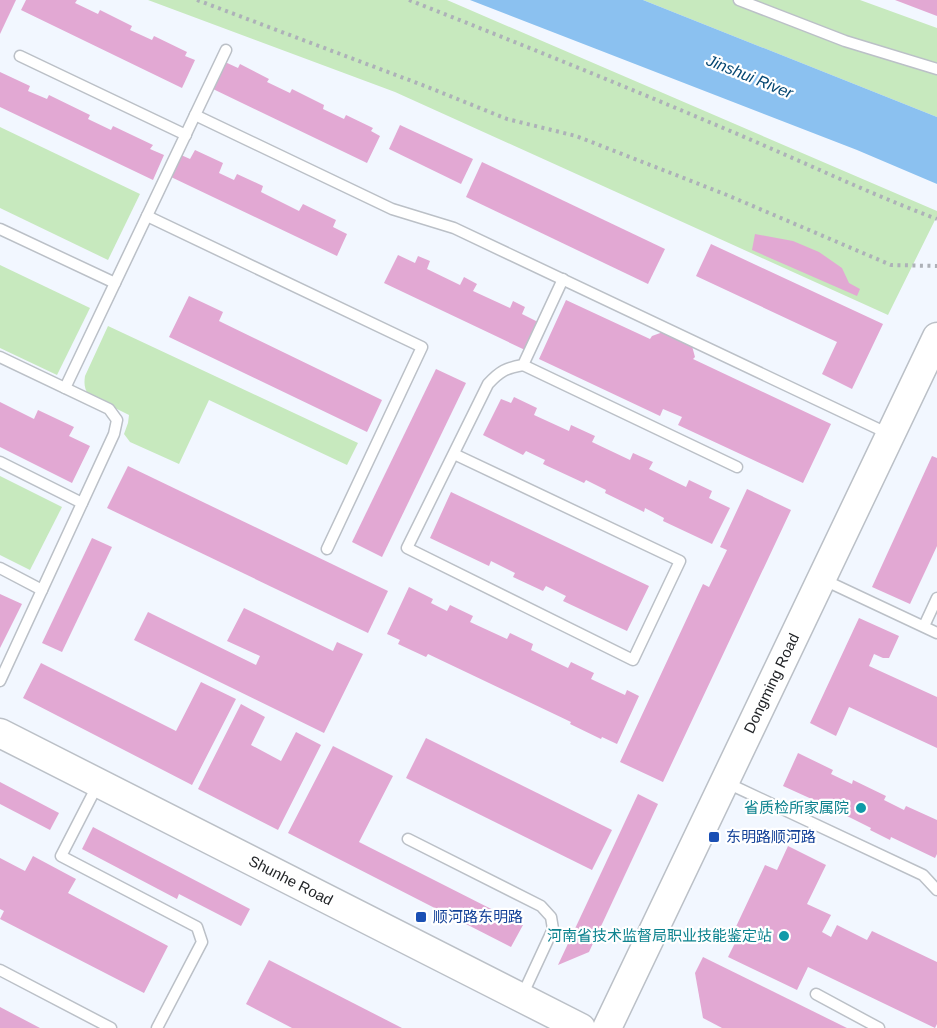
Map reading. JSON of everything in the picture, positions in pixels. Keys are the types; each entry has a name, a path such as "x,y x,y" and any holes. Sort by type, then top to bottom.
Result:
{"street":[{"name":"Dongming Road","path":"607,1028 937,336"},
{"name":"Shunhe Road","path":"0,733 581,1028"}],"lane":[{"path":"739,0 845,41 937,69"},
{"path":"65,388 226,50"},
{"path":"20,56 186,135"},
{"path":"195,116 392,209 454,228 890,434"},
{"path":"147,216 422,347 327,549"},
{"path":"0,229 115,283"},
{"path":"523,365 563,279"},
{"path":"0,357 109,409 117,420 114,434 0,681"},
{"path":"453,454 680,561 633,660 407,548 453,454 488,384 506,368 523,365 737,467"},
{"path":"0,462 82,503"},
{"path":"0,568 42,590"},
{"path":"821,579 937,633"},
{"path":"924,626 937,598"},
{"path":"724,782 923,875 937,890"},
{"path":"98,783 60,856 197,927 202,942 157,1028"},
{"path":"408,839 541,906 551,917 553,929 521,998"},
{"path":"0,970 111,1028"},
{"path":"816,994 879,1028"}],"path":[{"path":"197,0 507,119 576,136 728,195 891,265 937,266"},
{"path":"409,0 506,38 937,219"}],"green space":[{"path":"148,0 447,0 937,211 937,216 888,315 395,92"},
{"path":"643,0 860,0 937,28 937,117"},
{"path":"0,127 140,194 108,260 0,208"},
{"path":"0,265 90,308 57,375 0,348"},
{"path":"108,326 358,443 347,465 209,400 179,464 130,442 124,434 129,415 89,395 85,386 85,376"},
{"path":"0,476 62,507 30,570 0,555"}],"water":[{"name":"Jinshui River","path":"470,0 643,0 937,117 937,184 857,150"}],"building":[{"path":"0,0 16,0 0,34"},
{"path":"26,0 77,0 75,3 98,14 100,10 132,26 130,30 152,40 154,36 187,52 185,56 195,60 182,88 21,10"},
{"path":"895,0 937,0 937,16"},
{"path":"225,62 238,68 240,64 269,79 267,82 290,93 292,89 324,105 323,109 344,119 346,115 373,128 371,131 380,136 367,163 213,89"},
{"path":"0,72 30,86 28,91 47,99 49,95 90,115 88,119 111,130 113,126 153,145 150,149 164,155 153,180 0,107"},
{"path":"400,125 473,159 461,184 389,149"},
{"path":"195,150 223,163 219,173 234,180 237,174 263,186 261,192 299,211 303,204 336,220 333,227 347,234 337,256 171,177 181,155 190,159"},
{"path":"482,162 665,249 648,284 466,197"},
{"path":"755,234 793,241 819,252 842,268 849,283 860,289 857,296 752,250"},
{"path":"711,244 883,324 852,389 822,374 837,342 696,276"},
{"path":"398,255 415,263 418,256 430,261 427,269 460,285 464,277 477,284 473,291 510,308 513,301 525,307 522,314 538,322 525,350 384,283"},
{"path":"189,296 223,312 219,321 382,400 367,432 169,337"},
{"path":"566,300 650,339 663,332 692,346 695,357 693,359 831,424 803,483 678,425 682,417 663,409 660,416 539,359"},
{"path":"436,369 466,383 382,557 352,542"},
{"path":"514,397 537,408 534,415 569,431 571,425 595,436 592,442 630,460 633,453 653,462 649,469 686,487 689,480 712,491 709,498 730,508 712,544 663,521 664,518 645,508 644,512 605,493 606,490 586,480 584,483 543,464 545,460 526,451 523,455 483,435 501,399 511,403"},
{"path":"0,402 34,419 38,410 74,427 69,436 90,446 72,483 0,447"},
{"path":"932,456 937,458 937,546 910,604 872,587"},
{"path":"128,466 388,591 368,633 107,508"},
{"path":"747,489 791,510 663,782 620,762 703,584 709,587 727,550 720,547"},
{"path":"451,492 649,586 627,631 563,601 566,596 546,586 543,591 513,577 515,573 491,561 489,566 430,538"},
{"path":"92,538 112,547 62,652 42,643"},
{"path":"409,587 433,599 431,603 447,611 450,605 473,616 470,622 507,639 510,633 533,644 531,650 568,668 571,662 594,673 591,679 625,695 627,690 639,696 617,744 602,737 601,739 570,724 571,722 428,654 426,657 398,644 400,640 387,634"},
{"path":"0,594 22,604 0,648"},
{"path":"244,608 333,651 337,642 363,654 324,733 134,640 148,612 256,665 260,656 227,641"},
{"path":"859,618 899,636 889,658 874,654 869,666 937,697 937,748 849,707 836,736 810,723"},
{"path":"41,663 176,731 201,682 236,699 192,785 23,698"},
{"path":"241,704 265,717 251,745 281,761 296,732 321,745 278,830 198,789"},
{"path":"426,738 612,830 592,870 406,778"},
{"path":"333,746 393,776 359,842 523,925 511,947 288,833"},
{"name":"省质检所家属院","path":"798,753 833,770 831,774 852,784 853,780 886,796 884,800 904,810 906,806 937,820 935,858 891,837 890,840 835,810 833,813 815,804 816,801 783,786"},
{"path":"0,782 59,813 50,830 0,804"},
{"path":"638,794 658,804 589,952 558,965"},
{"path":"93,827 250,909 241,926 179,894 177,899 82,849"},
{"name":"河南省技术监督局职业技能鉴定站","path":"788,846 826,865 807,904 831,915 822,932 831,937 837,925 867,940 872,931 937,962 937,1024 935,1028 808,967 797,990 728,957 739,935 733,933 765,865 777,870"},
{"path":"33,856 76,879 68,893 168,946 144,993 0,919 4,911 0,909 0,858 25,871"},
{"path":"703,957 847,1028 722,1028 703,1018 695,973"},
{"path":"269,960 402,1028 292,1028 246,1004"},
{"path":"0,1007 40,1028 0,1028"}],"place":[{"name":"省质检所家属院","path":"861,808"},
{"name":"东明路顺河路","path":"714,837"},
{"name":"顺河路东明路","path":"421,917"},
{"name":"河南省技术监督局职业技能鉴定站","path":"784,936"}]}
